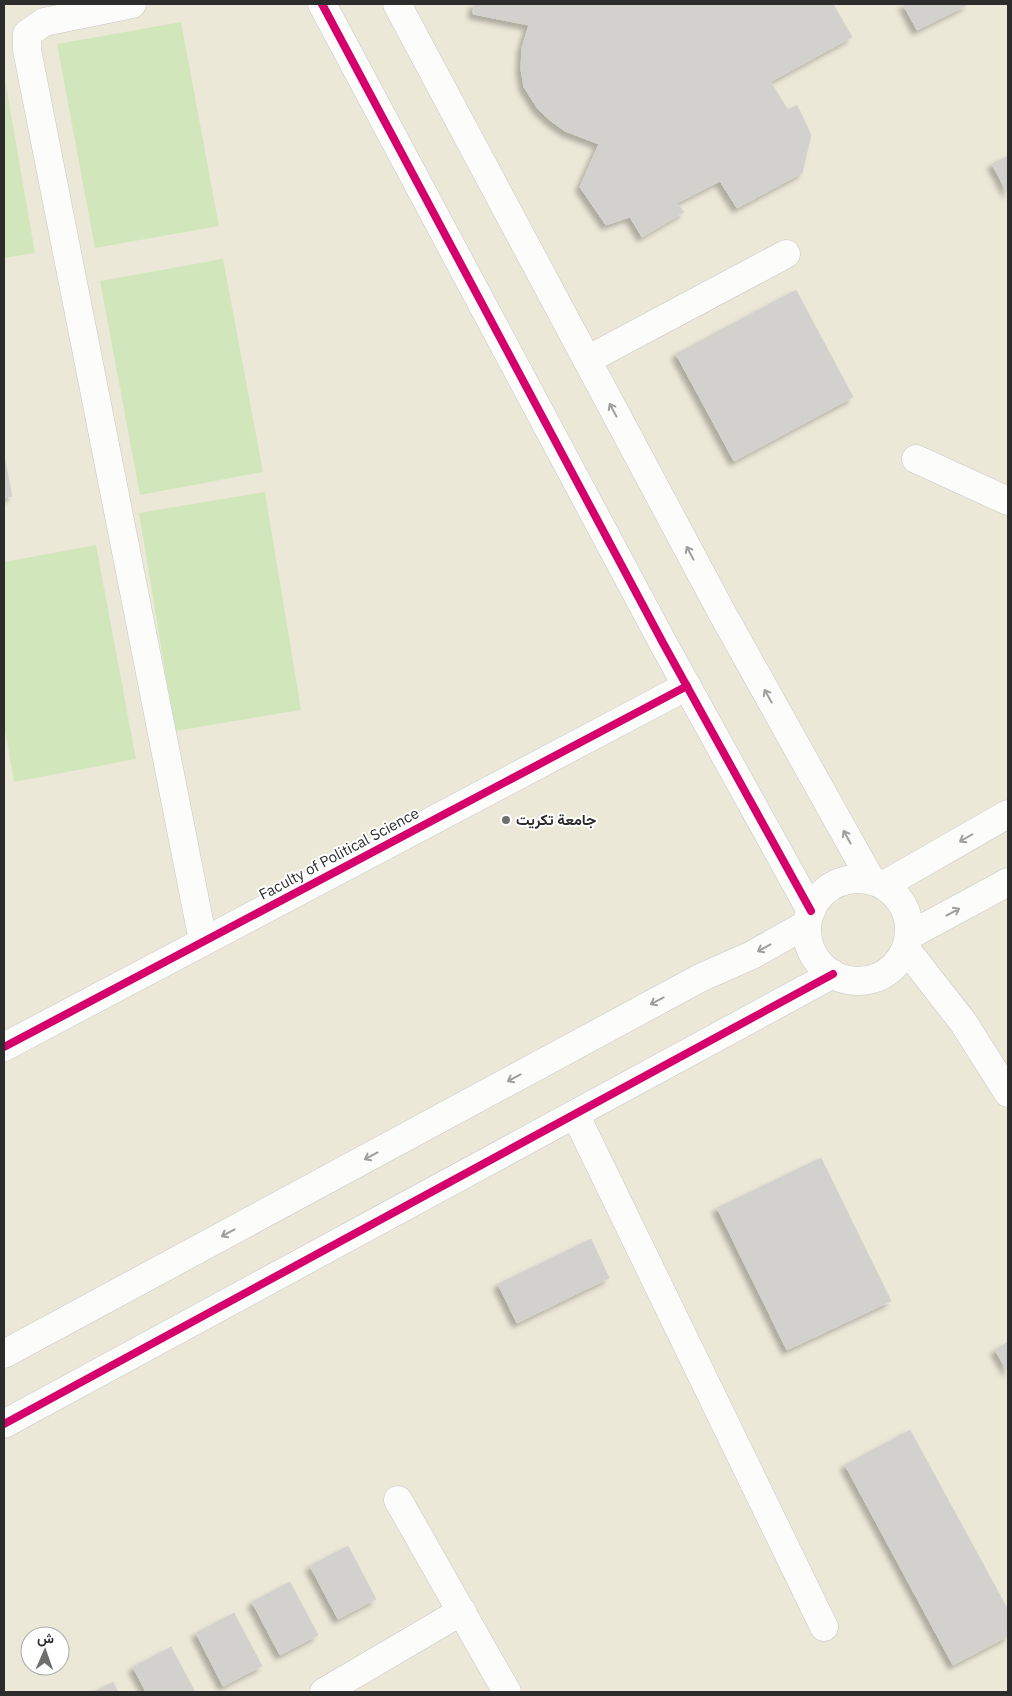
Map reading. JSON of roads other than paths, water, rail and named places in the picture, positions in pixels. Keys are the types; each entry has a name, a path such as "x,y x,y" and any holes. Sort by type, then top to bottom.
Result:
{"street":[{"path":"132,4 44,22 27,34 27,50 203,941"},
{"path":"322,4 809,918"},
{"path":"397,4 721,611 878,883"},
{"path":"587,360 786,254"},
{"path":"916,459 1008,501"},
{"name":"Faculty of Political Science","path":"4,1046 687,686"},
{"path":"878,883 1008,814"},
{"path":"856,878 878,883 896,894 904,906 909,920 908,942 899,961 888,972 875,978 861,981 846,980 833,974 821,965 813,953 808,939 809,918 818,898 829,888 842,881 856,878"},
{"path":"908,942 1008,882"},
{"path":"4,1354 700,978 752,955 809,918"},
{"path":"908,942 963,1022 1008,1093"},
{"path":"4,1424 833,974"},
{"path":"574,1114 824,1627"},
{"path":"398,1500 507,1692"},
{"path":"324,1692 462,1612"}],"place":[{"name":"جامعة تكريت","path":"506,820"}]}
